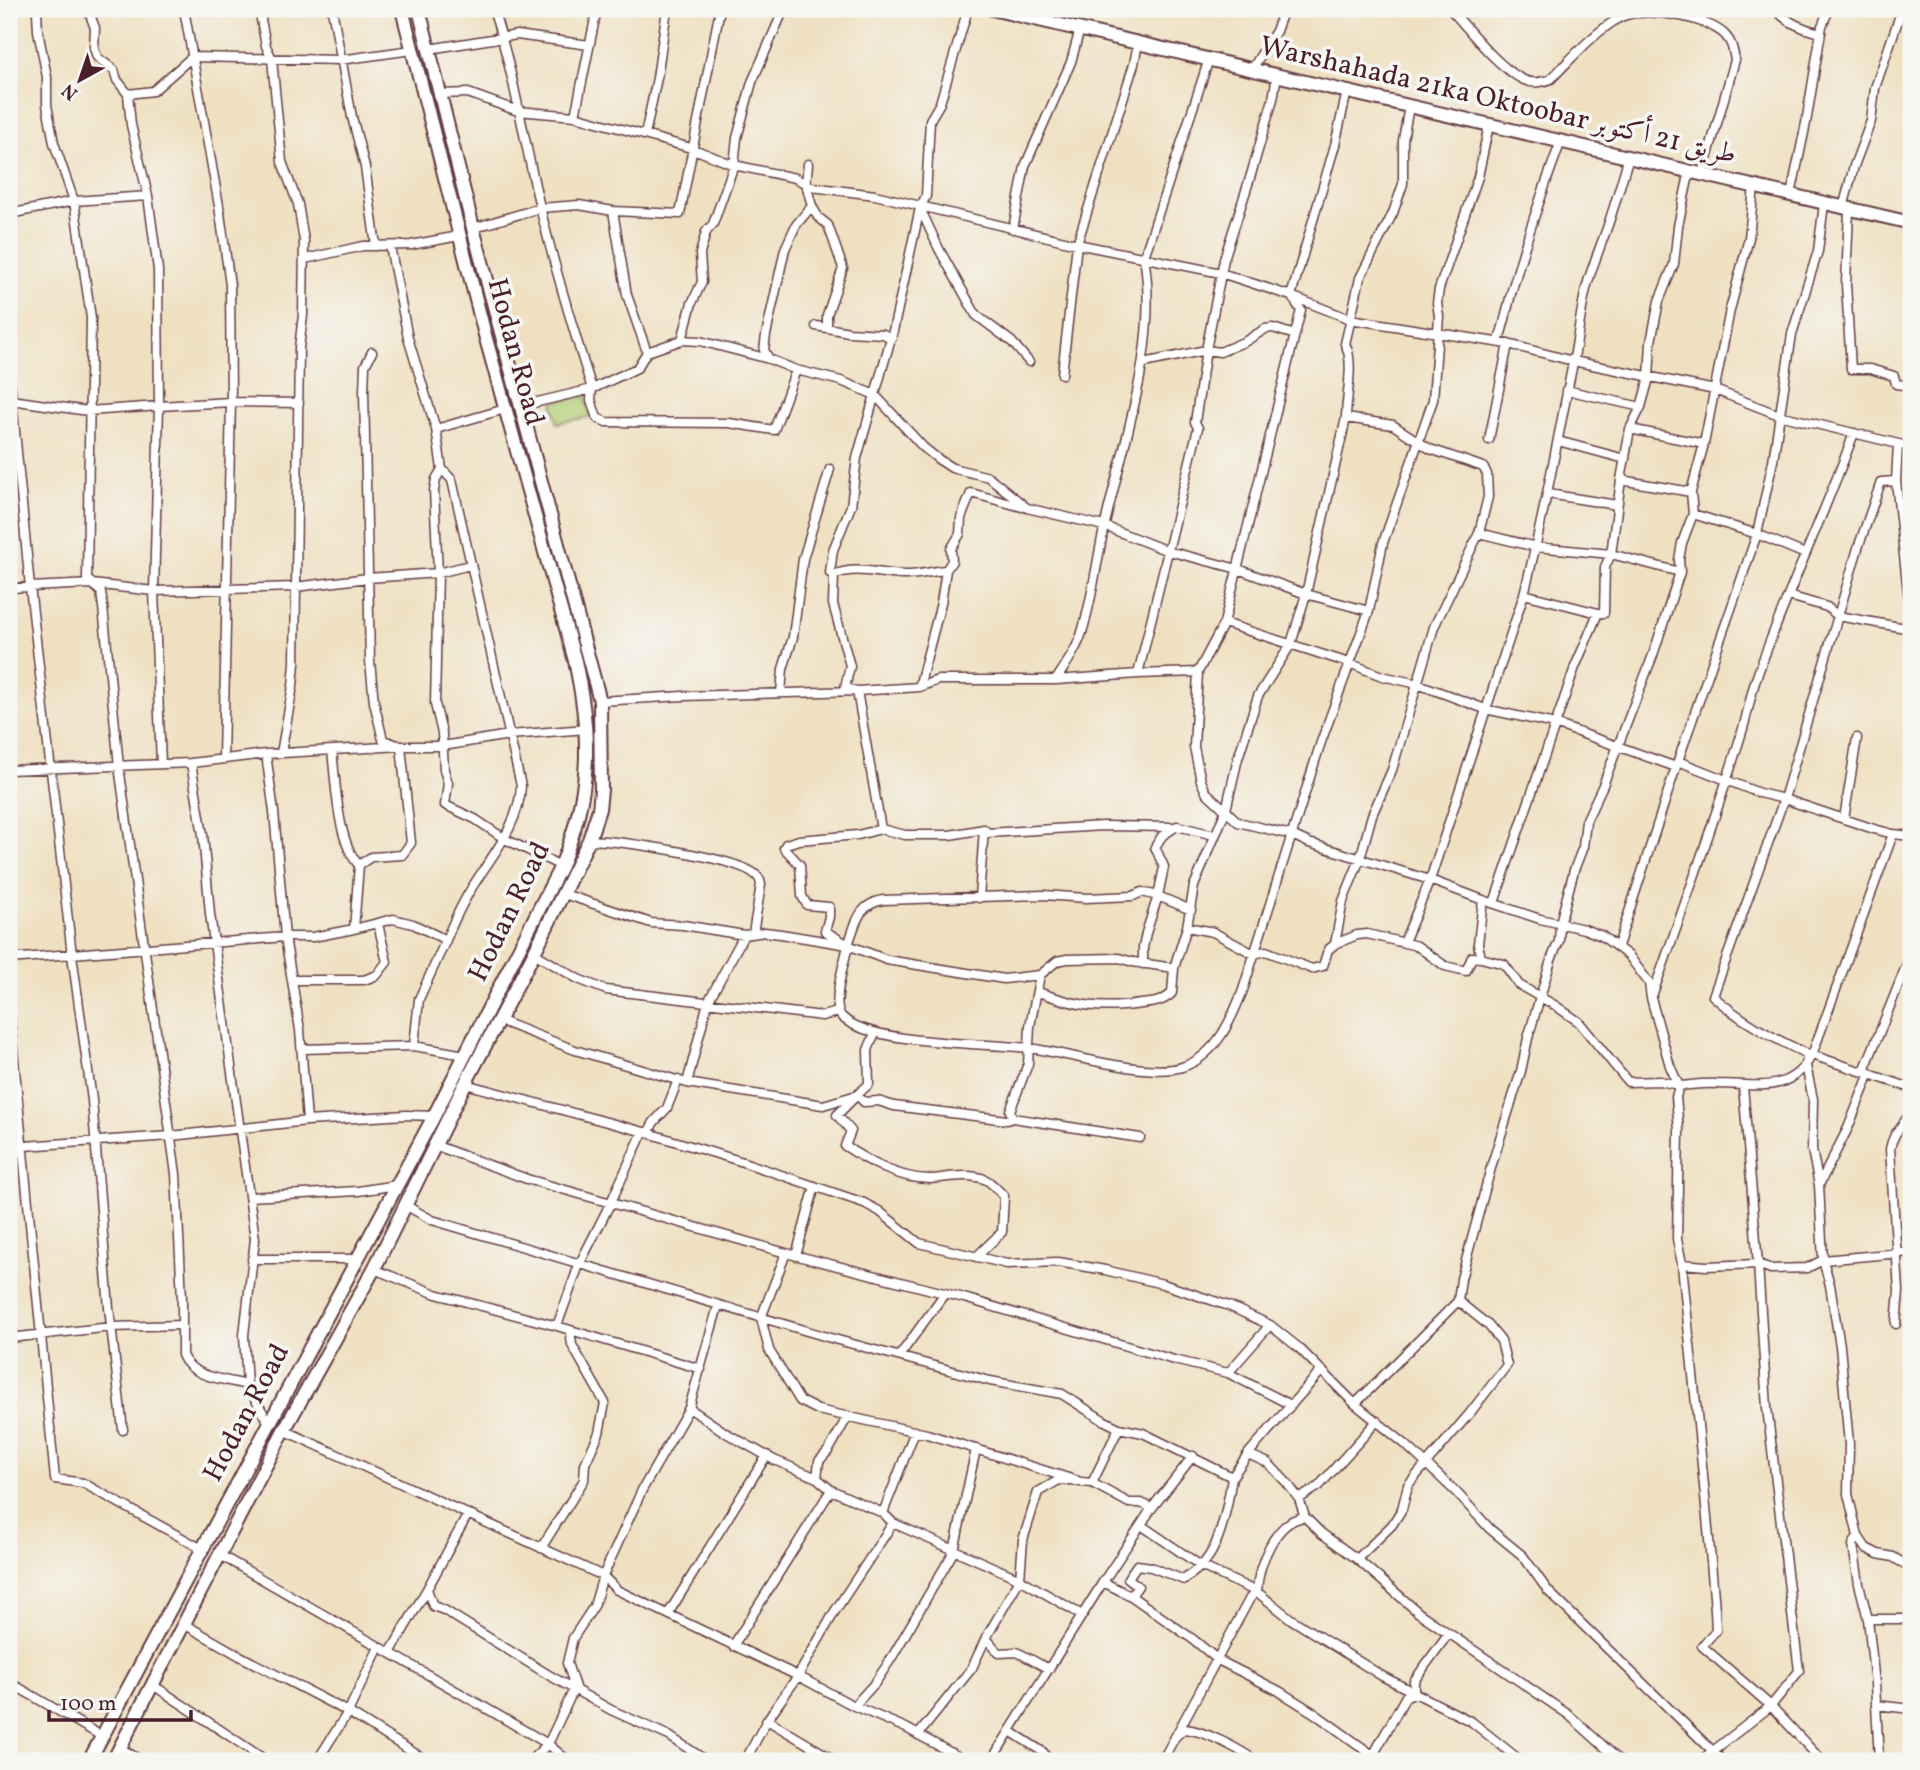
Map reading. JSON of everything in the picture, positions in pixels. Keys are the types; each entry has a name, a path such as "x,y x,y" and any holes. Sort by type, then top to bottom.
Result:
{"main road":[{"name":"Hodan Road","path":"89,1761 434,1116 562,866 581,808 586,772 587,729 575,661 459,236 402,9"},
{"name":"Hodan Road","path":"113,1761 283,1432 374,1269 465,1084 564,894 589,840 599,809 602,763 600,701 473,228 419,9"},
{"name":"Warshahada 21ka Oktoobar طريق 21 أكتوبر","path":"992,9 1911,223"}],"street":[{"path":"35,9 47,77 47,105 54,143 74,201 91,318 86,579 101,592 119,766 171,1136 180,1246 182,1355 193,1371 247,1385"},
{"path":"88,9 95,28 94,48 97,57 114,70 117,80 128,94 131,125 148,196 158,270 159,406 154,591 161,764"},
{"path":"184,9 230,285 231,402 223,758"},
{"path":"259,9 266,46 272,60 282,162 298,204 305,259 299,348 293,686 281,753"},
{"path":"332,9 340,60 365,167 376,246"},
{"path":"492,9 502,38 540,208 563,296 592,388 591,400 597,418 606,422 729,422 774,430 796,370"},
{"path":"575,116 597,9"},
{"path":"645,135 667,9"},
{"path":"473,228 540,208 579,205 613,211 680,214 720,9"},
{"path":"682,340 692,303 702,282 700,254 706,232 713,224 734,165 737,138 752,82 784,9"},
{"path":"857,691 845,688 850,666 833,604 834,575 830,573 831,561 851,506 857,458 892,338 920,208 926,196 930,120 940,103 968,9"},
{"path":"1252,69 1276,30 1284,9"},
{"path":"1450,9 1501,63 1524,80 1533,82 1551,79 1596,34 1623,16 1636,13 1662,13 1701,22 1720,31 1732,44 1735,60 1678,226 1674,264 1659,301 1651,342 1649,378 1641,407 1630,429 1611,554 1605,567 1604,613 1524,594"},
{"path":"1791,195 1821,33 1829,9"},
{"path":"1902,9 1875,88 1871,121 1854,166 1846,209 1846,284 1851,369 1880,371 1894,376 1896,384 1911,386"},
{"path":"1778,10 1809,30 1821,33"},
{"path":"1013,229 1026,166 1071,62 1080,29"},
{"path":"429,49 517,35 589,46"},
{"path":"1062,374 1077,244 1134,64 1138,43"},
{"path":"128,94 153,91 192,57 340,60 412,50"},
{"path":"1055,680 1072,657 1083,631 1104,526 1144,363 1148,276 1144,257 1209,59"},
{"path":"1139,674 1198,428 1195,422 1221,272 1273,99 1277,75"},
{"path":"1291,296 1335,145 1347,92"},
{"path":"441,94 468,93 518,111 575,116 691,148 734,165 795,178 812,187 875,195 1077,244 1221,272 1350,319 1498,342 1649,378 1715,390 1779,415 1911,447"},
{"path":"1038,992 1088,1007 1158,1002 1172,993 1174,968 1187,927 1194,886 1226,810 1238,758 1258,696 1291,644 1306,594 1346,418 1350,352 1346,344 1350,319 1360,278 1394,213 1403,184 1403,140 1409,106"},
{"path":"1191,910 1142,892 1133,896 1086,898 1044,895 918,898 870,903 863,908 848,945 839,986 838,1013 856,1027 875,1033 957,1044 1030,1048 1110,1064 1160,1069 1178,1068 1192,1063 1207,1052 1223,1033 1233,1015 1349,663 1369,611 1383,543 1433,400 1439,289 1478,177 1489,125"},
{"path":"1498,342 1506,322 1509,299 1535,209 1560,141"},
{"path":"1404,942 1430,880 1524,594 1548,494 1549,473 1558,441 1558,426 1587,285 1629,156"},
{"path":"808,164 806,184 812,206 828,225 843,268 827,315 827,328"},
{"path":"1355,1404 1458,1301 1461,1279 1492,1164 1559,941 1560,923 1583,847 1586,821 1598,798 1653,655 1680,572 1682,543 1693,514 1691,492 1704,444 1730,310 1749,238 1754,186"},
{"path":"9,214 74,201 148,196"},
{"path":"1618,946 1665,795 1757,534 1773,461 1792,334 1818,251 1824,204"},
{"path":"769,359 764,351 766,335 785,249 796,225 812,206"},
{"path":"920,208 939,249 976,315 1012,342 1029,362"},
{"path":"613,211 627,295 647,352"},
{"path":"305,259 363,246 411,245 459,236"},
{"path":"390,246 408,338 436,429 442,469 452,480 521,786 521,800 505,839 466,897 419,999 414,1046"},
{"path":"1291,296 1301,310 1238,569 1224,623 1198,673 1194,747 1200,781 1206,792 1238,822 1292,835 1523,914 1584,929 1618,946 1643,972 1649,983 1651,998 1678,1085 1677,1239 1682,1264 1696,1424 1705,1483 1716,1630 1702,1646 1771,1706 1822,1761"},
{"path":"816,326 883,334 892,338"},
{"path":"1144,363 1206,350 1220,352 1246,341 1265,328 1295,335"},
{"path":"521,406 592,388 637,368 647,352 682,340 700,341 841,381 875,395 923,447 938,459 952,468 989,477 1023,505 1032,509"},
{"path":"1489,440 1508,344"},
{"path":"372,352 365,366 364,391 370,662 374,702 383,740 401,746"},
{"path":"9,369 30,587 96,1140 123,1430"},
{"path":"1566,390 1641,407"},
{"path":"11,400 88,411 231,402 299,403"},
{"path":"436,429 505,409"},
{"path":"1335,944 1343,901 1360,859 1372,815 1392,770 1434,627 1479,533 1488,497 1487,474 1483,467 1430,449 1393,425 1346,418"},
{"path":"1630,429 1704,444"},
{"path":"1651,998 1689,895 1756,680 1854,433"},
{"path":"1558,441 1625,459"},
{"path":"1898,444 1896,481 1911,621"},
{"path":"442,469 436,479 434,491 438,573 435,704 448,783 445,805 475,819 505,839 562,866"},
{"path":"781,693 783,669 793,637 803,559 830,469"},
{"path":"1621,480 1691,492"},
{"path":"1896,481 1881,482 1857,548 1784,799 1713,996 1736,1016 1751,1022 1770,1037 1807,1054 1806,1066 1812,1100 1812,1150 1819,1185 1823,1260 1840,1346 1849,1444 1848,1494 1858,1536 1866,1548 1893,1557 1911,1568"},
{"path":"919,687 941,603 946,570 952,561 951,549 960,534 961,518 971,493 1104,526 1168,551 1238,569 1306,594 1369,611"},
{"path":"1548,494 1617,505"},
{"path":"1693,514 1757,534 1805,554"},
{"path":"1479,533 1536,547 1611,554 1680,572"},
{"path":"9,588 92,584 154,591 295,587 438,573 470,565"},
{"path":"834,575 847,569 910,575 946,570"},
{"path":"1789,596 1827,607 1838,616 1911,629"},
{"path":"1494,903 1575,667 1598,613"},
{"path":"1224,623 1382,676 1418,684 1485,709 1555,724 1759,793 1893,834 1911,836"},
{"path":"600,701 857,691 919,687 938,680 1055,680 1198,673"},
{"path":"857,691 881,829"},
{"path":"9,770 191,763 266,754 443,746 509,735 587,729"},
{"path":"1844,819 1857,738"},
{"path":"359,865 371,857 402,855 411,843 401,746"},
{"path":"332,751 345,836 354,860 359,865 354,929"},
{"path":"266,754 285,937 302,1049 307,1121"},
{"path":"191,763 203,835 255,1239 244,1335 247,1385 269,1423"},
{"path":"984,829 988,833 1103,826 1177,826 1214,835"},
{"path":"1143,964 1146,933 1164,867 1155,847 1161,836 1174,827"},
{"path":"984,829 950,835 905,835 881,829 858,835 793,841 784,846 800,865 802,896 807,905 829,907 830,917 825,931 848,945 887,960 1004,979 1040,975 1057,961 1067,959 1119,958 1174,968"},
{"path":"979,898 984,829"},
{"path":"1187,927 1213,932 1254,954 1266,951 1312,969 1323,965 1328,950 1335,944 1367,934 1416,946 1445,966 1466,971 1472,957 1504,964 1518,985 1579,1022 1628,1082 1769,1086 1789,1080 1806,1066 1812,1055 1893,834"},
{"path":"557,1326 579,1265 646,1133 667,1108 683,1081 708,1002 748,934 761,885 754,873 734,864 656,848 589,840"},
{"path":"564,894 651,923 748,934 773,933 848,945"},
{"path":"1481,958 1478,944 1483,900"},
{"path":"9,959 313,937 393,919 446,940"},
{"path":"293,980 364,980 377,975 387,962 378,923"},
{"path":"534,953 579,979 606,990 822,1016 838,1013"},
{"path":"1819,1185 1848,1128 1911,954"},
{"path":"1013,1118 1010,1111 1028,1064 1030,1026 1040,975"},
{"path":"9,1009 55,1479 83,1483 202,1549"},
{"path":"498,1020 575,1050 683,1081 823,1105 857,1095"},
{"path":"875,1033 868,1050 869,1084 837,1115 851,1131 845,1146 876,1165 905,1175 930,1179 943,1176 984,1179 1004,1196 1002,1232 976,1257"},
{"path":"302,1049 414,1046 465,1055"},
{"path":"1812,1055 1911,1088"},
{"path":"465,1084 646,1133 864,1203 879,1211 919,1243 1007,1264 1058,1262 1105,1269 1163,1284 1253,1315 1270,1325 1322,1370 1355,1404 1426,1464 1490,1529 1523,1556 1548,1591 1723,1761"},
{"path":"1700,1761 1771,1706 1799,1671 1767,1408 1743,1086"},
{"path":"857,1095 863,1102 877,1101 981,1119 1013,1118 1140,1138"},
{"path":"1896,1324 1899,1291 1890,1149 1892,1136 1905,1123 1911,1111"},
{"path":"9,1147 171,1136 307,1121 406,1115 434,1116"},
{"path":"435,1145 527,1178 796,1256 945,1293 1174,1360 1228,1373 1291,1405"},
{"path":"248,1197 358,1191 397,1185"},
{"path":"796,1256 815,1186"},
{"path":"405,1205 432,1220 718,1306 990,1381 1062,1394 1119,1428 1143,1433 1193,1456 1211,1469 1232,1477"},
{"path":"1682,1264 1758,1264 1770,1269 1807,1268 1823,1260 1911,1252"},
{"path":"786,1253 761,1318 769,1350 800,1401 818,1410 915,1432 1078,1481"},
{"path":"252,1259 357,1259"},
{"path":"374,1269 436,1294 557,1326 701,1369"},
{"path":"900,1355 945,1293"},
{"path":"1357,1559 1392,1525 1402,1509 1408,1485 1507,1365 1502,1340 1489,1325 1458,1301"},
{"path":"530,1761 548,1744 575,1687 568,1663 576,1632 594,1606 603,1576 642,1490 689,1408 718,1306"},
{"path":"9,1338 112,1327 182,1325"},
{"path":"1228,1373 1270,1325"},
{"path":"1910,1329 1911,1381"},
{"path":"541,1548 584,1480 585,1464 598,1433 605,1403 572,1345 570,1330"},
{"path":"1131,1596 1138,1586 1128,1578 1137,1565 1152,1567 1184,1580 1201,1566 1218,1537 1232,1477 1248,1454 1322,1370"},
{"path":"689,1408 726,1433 817,1478 831,1490 883,1513 893,1523 1020,1579 1082,1615"},
{"path":"817,1478 819,1461 829,1450 848,1416"},
{"path":"1298,1499 1319,1486 1377,1422"},
{"path":"1092,1483 1119,1428"},
{"path":"283,1432 603,1576 617,1590 918,1735 956,1759 966,1761"},
{"path":"883,1513 915,1432"},
{"path":"854,1706 875,1683 891,1659 954,1551 976,1449"},
{"path":"1248,1454 1268,1463 1298,1499 1305,1517 1337,1546 1357,1559 1419,1613 1522,1681 1569,1716 1620,1761"},
{"path":"668,1614 767,1455"},
{"path":"991,1761 1152,1508 1193,1456"},
{"path":"918,1735 972,1668 1020,1579 1023,1540 1038,1492 1059,1480 1078,1481 1092,1483 1129,1503 1141,1503 1152,1508"},
{"path":"733,1646 831,1490"},
{"path":"390,1653 468,1514"},
{"path":"1162,1761 1250,1598 1257,1592 1257,1580 1266,1555 1278,1534 1288,1523 1305,1517"},
{"path":"745,1761 767,1720 798,1676 835,1611 893,1523"},
{"path":"1141,1525 1201,1566 1257,1592 1291,1619 1414,1693 1472,1722 1521,1761"},
{"path":"1858,1536 1853,1545 1868,1619 1879,1761"},
{"path":"220,1556 548,1744 568,1761"},
{"path":"1103,1582 1131,1596 1218,1660 1279,1691 1375,1759 1406,1696 1414,1693"},
{"path":"427,1589 433,1606 444,1610 547,1674 575,1687 611,1710 669,1736 707,1761"},
{"path":"1868,1619 1911,1619"},
{"path":"184,1624 348,1712 427,1761"},
{"path":"1414,1693 1414,1681 1448,1634"},
{"path":"986,1638 999,1653 1017,1652 1049,1669"},
{"path":"317,1761 348,1712 379,1647"},
{"path":"9,1682 103,1737"},
{"path":"153,1685 267,1761"},
{"path":"1876,1705 1911,1709"},
{"path":"767,1720 836,1761"},
{"path":"1175,1737 1184,1729 1195,1730 1256,1761"},
{"path":"1010,1731 1043,1752 1048,1761"},
{"path":"120,1748 142,1761"}],"green space":[{"path":"586,396 590,417 557,423 553,402"}]}
